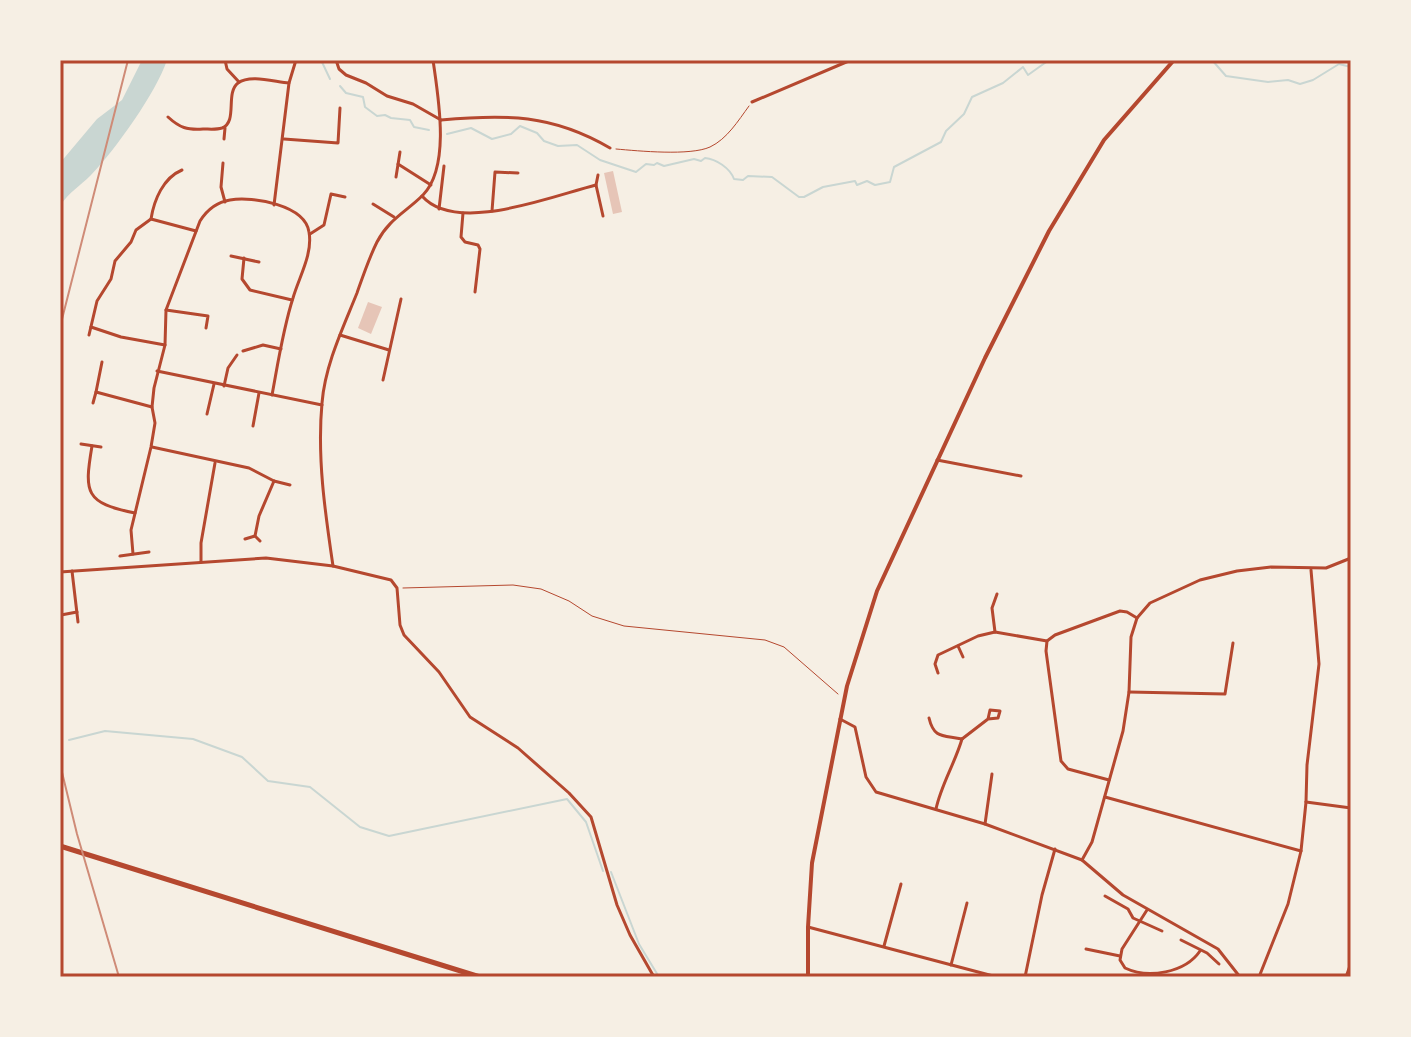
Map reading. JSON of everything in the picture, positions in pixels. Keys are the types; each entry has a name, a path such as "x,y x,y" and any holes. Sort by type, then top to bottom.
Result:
{"highway":[{"path":"60,846 480,977"}],"main road":[{"path":"808,977 812,863 840,719 863,630 877,591 1017,292 1061,210 1104,140 1174,60"}],"street":[{"path":"225,60 227,69 239,82"},
{"path":"274,205 289,83 296,60"},
{"path":"336,60 339,69 346,75 387,96 413,104 441,120 480,116 530,117 588,136 610,148"},
{"path":"333,566 325,511 321,441 324,386 340,335 377,241 394,217 422,196 436,173 441,120 433,60"},
{"path":"752,102 851,60"},
{"path":"224,139 233,89 239,82 249,79 289,83"},
{"path":"284,139 338,143 340,108"},
{"path":"168,117 185,129 225,128"},
{"path":"396,177 400,152"},
{"path":"223,163 221,187 225,202"},
{"path":"398,164 431,185"},
{"path":"439,209 444,166"},
{"path":"89,335 97,301 111,279 115,261 131,242 136,230 151,219 163,186 182,170"},
{"path":"492,211 495,172 518,173"},
{"path":"598,175 596,185 603,216"},
{"path":"422,196 439,209 463,213 492,211 596,185"},
{"path":"310,234 324,225 331,194 345,197"},
{"path":"133,554 131,530 155,423 152,407 157,371 165,345 166,310 196,231 207,211 225,202 253,201 298,212 310,234 309,252 292,300 272,395"},
{"path":"373,204 394,217"},
{"path":"463,213 461,237 480,249 475,292"},
{"path":"151,219 196,231"},
{"path":"231,256 259,262"},
{"path":"244,258 241,274 250,290 292,300"},
{"path":"383,380 401,299"},
{"path":"166,310 208,316 206,328"},
{"path":"90,327 121,337 165,345"},
{"path":"340,335 389,350"},
{"path":"243,351 263,345 281,349"},
{"path":"224,386 228,368 237,355"},
{"path":"93,403 102,362"},
{"path":"157,371 322,405"},
{"path":"207,414 214,384"},
{"path":"96,392 152,407"},
{"path":"253,426 259,393"},
{"path":"81,444 101,447"},
{"path":"92,446 87,476 95,498 104,506 135,513"},
{"path":"151,447 249,468 274,481 290,485"},
{"path":"937,460 1021,476"},
{"path":"201,562 201,543 215,462"},
{"path":"255,536 259,516 274,481"},
{"path":"245,539 255,536"},
{"path":"255,536 260,541"},
{"path":"120,556 149,552"},
{"path":"60,572 266,558 333,566 391,580 397,588 400,625 404,635 439,672 470,717 518,748 591,817 617,905 654,977"},
{"path":"1082,860 1092,842 1123,731 1129,692 1129,655 1137,618 1157,599 1200,580 1271,567 1326,568 1351,558"},
{"path":"1259,977 1288,904 1301,851 1319,664 1311,570"},
{"path":"72,571 78,622"},
{"path":"995,632 992,608 997,594"},
{"path":"938,673 936,657 978,636 995,632 1047,641 1055,635 1120,611 1137,618"},
{"path":"61,615 77,612"},
{"path":"1047,641 1061,761 1068,769 1109,780"},
{"path":"1129,692 1225,694 1233,643"},
{"path":"958,646 963,657"},
{"path":"929,718 936,734 962,739"},
{"path":"840,719 855,727 866,777 874,790 889,798 985,824 1082,860 1123,895 1218,949 1240,977"},
{"path":"936,810 940,791 962,739 988,719"},
{"path":"985,824 992,774"},
{"path":"1105,797 1301,851"},
{"path":"1306,802 1351,808"},
{"path":"1025,977 1055,849"},
{"path":"884,947 901,884"},
{"path":"1105,896 1119,902 1133,918 1162,931"},
{"path":"951,965 967,903"},
{"path":"1147,910 1120,956 1122,964 1130,971 1164,974 1185,966 1200,951"},
{"path":"808,927 997,977"},
{"path":"1181,940 1219,964"},
{"path":"1086,949 1120,956"},
{"path":"1346,977 1351,963"},
{"path":"1128,977 1130,971"}],"path":[{"path":"610,148 654,153 708,148 728,134 752,102"},
{"path":"397,588 513,585 541,589 569,601 592,616 624,626 765,640 784,647 845,699"}],"shaded area":[{"path":"142,60 167,60 154,88 123,136 60,206 60,163 97,119 122,100"}],"building":[{"path":"613,171 622,212 613,214 604,173"},
{"path":"368,302 382,307 371,334 358,328"}],"waterway":[{"path":"321,60 330,79"},
{"path":"447,134 471,128 492,139 511,134 520,126 537,133 544,141 558,146 577,145 600,160 636,172 646,164 664,166 705,158 718,162 734,179 772,177 799,197 804,197 823,187 855,181 857,185 867,181 875,185 890,182 894,167 941,142 946,131 964,114 972,97 1003,83 1023,67 1028,75 1049,60"},
{"path":"1212,60 1226,76 1268,82 1288,80 1300,84 1339,64 1351,67"},
{"path":"340,86 346,93 363,97 365,107 377,116 410,120 414,127 429,130"},
{"path":"69,740 105,731 193,739 242,757 268,781 310,787 360,827 389,836 567,799 586,822 603,871"},
{"path":"611,872 639,944 659,977"}],"railway":[{"path":"60,327 128,60"},
{"path":"60,764 119,977"}]}
